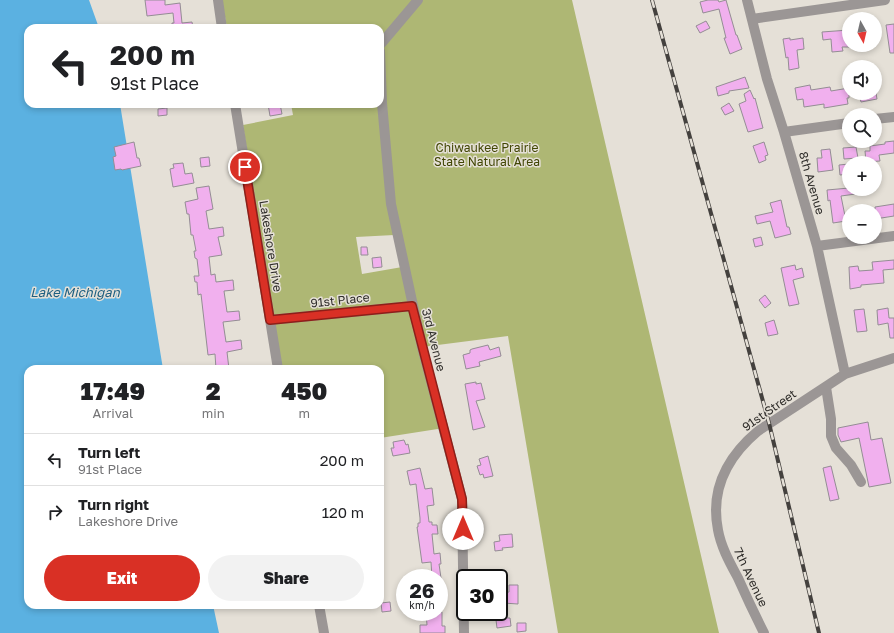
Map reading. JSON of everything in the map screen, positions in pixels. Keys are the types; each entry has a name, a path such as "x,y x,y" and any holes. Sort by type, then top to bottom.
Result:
{"street":[{"path":"218,0 221,24"},
{"path":"384,40 418,0"},
{"name":"8th Avenue","path":"747,0 767,79 817,246 846,374"},
{"path":"752,19 885,0"},
{"name":"Lakeshore Drive","path":"236,108 277,365"},
{"name":"3rd Avenue","path":"382,108 391,204 412,306 462,499 464,633"},
{"path":"882,118 894,117"},
{"path":"784,132 842,124"},
{"path":"817,246 894,236"},
{"name":"91st Place","path":"270,320 412,306"},
{"name":"91st Street","path":"718,531 716,502 720,481 731,460 749,439 758,431 846,374 894,358"},
{"path":"826,386 831,419 831,436 836,448 851,465 861,482"},
{"name":"7th Avenue","path":"718,531 723,546 764,633"},
{"path":"320,609 324,633"}],"green space":[{"name":"Chiwaukee Prairie State Natural Area","path":"222,0 572,0 719,633 558,633 508,336 422,347 444,428 384,437 384,365 280,365 243,125 293,115 292,108 384,108 384,24 226,24","holes":["394,235 408,266 362,274 356,237"]}],"water":[{"name":"Lake Michigan","path":"0,0 89,0 98,24 24,24 24,108 121,108 162,365 24,365 24,609 214,609 219,633 0,633"}],"building":[{"path":"145,0 165,0 165,5 180,3 182,23 192,22 192,24 172,24 174,23 173,13 147,16"},
{"path":"718,0 719,2 726,0 736,35 742,49 730,54 724,38 726,38 719,9 703,13 700,2"},
{"path":"706,21 710,28 700,33 696,26"},
{"path":"894,24 894,53 890,53 886,25"},
{"path":"842,31 842,51 832,52 831,39 823,40 822,32"},
{"path":"790,38 790,40 803,38 804,49 797,50 799,68 789,70 788,57 786,58 783,39"},
{"path":"745,77 749,88 729,91 729,93 718,96 716,87"},
{"path":"810,85 811,90 830,87 831,91 842,89 842,100 847,100 848,104 824,108 824,104 804,107 803,99 797,100 795,88"},
{"path":"750,90 754,99 755,98 763,128 748,132 739,104 746,101 744,94"},
{"path":"861,100 872,100 861,102"},
{"path":"729,103 734,111 725,115 721,108"},
{"path":"167,108 167,115 158,116 158,109"},
{"path":"269,108 281,108 282,114 270,116"},
{"path":"894,141 894,153 879,156 865,156 865,151 870,151 870,148 882,148 882,144 885,144 885,142"},
{"path":"134,142 137,158 139,158 141,166 115,170 113,157 116,156 114,147"},
{"path":"764,142 768,155 765,156 766,160 759,163 753,146"},
{"path":"843,148 856,148 858,156 844,156"},
{"path":"830,149 833,170 818,172 817,158 822,158 821,150"},
{"path":"209,157 210,166 201,167 200,158"},
{"path":"183,163 185,174 192,173 194,183 173,187 170,169 174,168 173,164"},
{"path":"839,165 842,165 842,175 840,175"},
{"path":"209,186 213,209 206,211 209,229 223,227 224,236 218,237 222,255 209,257 211,275 215,274 216,282 233,280 234,290 224,291 227,312 239,311 240,320 223,322 226,342 241,340 242,349 227,352 229,365 216,365 215,354 208,355 201,294 198,295 197,282 195,282 194,276 199,276 197,259 195,258 194,251 196,251 193,235 191,235 189,214 187,214 185,202 198,199 196,188"},
{"path":"842,189 842,222 833,223 827,190"},
{"path":"781,200 787,227 789,227 791,234 775,238 770,221 757,224 755,216 773,212 770,203"},
{"path":"894,204 894,216 882,218 882,206"},
{"path":"761,237 763,245 755,247 753,239"},
{"path":"361,247 367,247 368,255 361,255"},
{"path":"381,257 382,267 373,268 372,258"},
{"path":"894,260 894,269 883,270 884,283 861,285 861,287 850,289 849,267 858,266 859,271 873,270 872,262"},
{"path":"795,265 796,270 802,268 804,277 793,280 799,304 789,306 781,268"},
{"path":"765,295 771,303 765,308 759,300"},
{"path":"888,308 889,318 894,318 894,338 890,338 888,323 878,325 877,310"},
{"path":"864,309 867,331 857,332 854,310"},
{"path":"774,320 778,334 768,336 765,323"},
{"path":"488,345 490,350 499,347 501,356 479,362 480,366 466,369 463,355 470,353 470,350 472,349"},
{"path":"476,382 476,384 481,383 485,399 476,401 485,427 473,430 465,384"},
{"path":"868,422 871,440 882,438 891,483 869,487 859,438 841,442 838,435 838,428"},
{"path":"404,440 406,445 408,444 410,453 393,456 391,448 394,448 393,442"},
{"path":"488,456 493,476 484,478 483,474 480,475 477,466 481,465 479,459"},
{"path":"831,466 839,499 830,501 823,468"},
{"path":"420,468 425,489 432,488 434,505 427,506 429,522 432,522 432,525 437,525 438,534 432,534 434,554 440,553 440,569 431,569 431,562 422,563 417,527 418,523 420,523 420,518 416,484 410,485 407,471"},
{"path":"512,534 513,547 502,548 503,550 495,551 494,542 500,541 499,535"},
{"path":"509,585 518,585 518,604 508,603"},
{"path":"390,602 391,611 382,612 382,609 384,609 384,603"},
{"path":"508,618 510,618 511,626 497,628 496,621 508,621"},
{"path":"427,621 442,621 442,626 445,626 445,633 420,633 420,625 427,625"},
{"path":"517,623 526,623 526,631 517,632"}],"railway":[{"path":"652,0 769,423 819,633"}],"route":[{"path":"245,167 270,320 412,306 462,499 463,529"}]}
